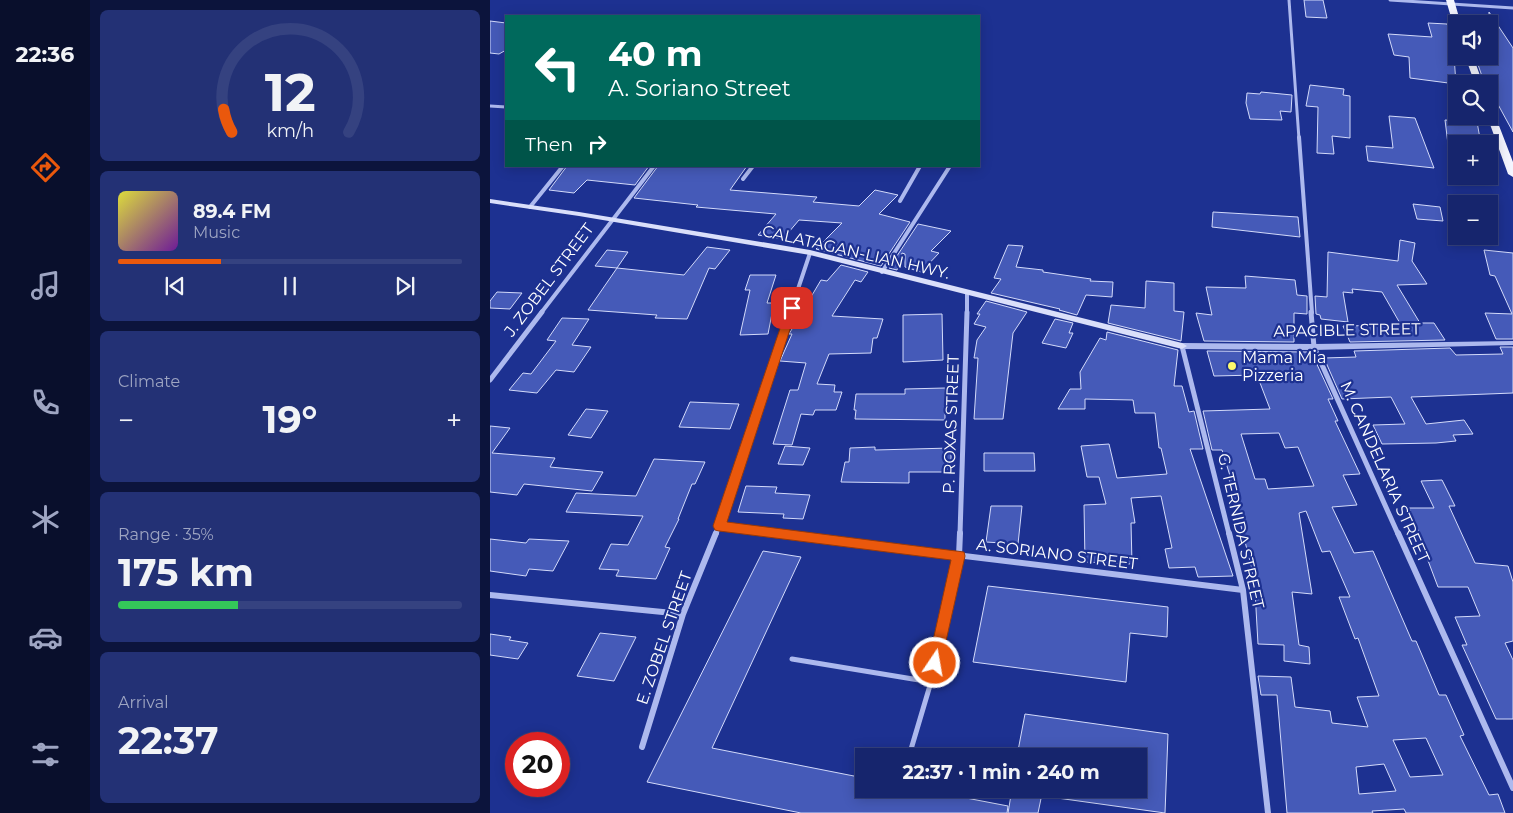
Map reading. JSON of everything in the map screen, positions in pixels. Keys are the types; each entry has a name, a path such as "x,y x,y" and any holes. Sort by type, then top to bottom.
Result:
{"main road":[{"path":"1450,2 1454,15"},
{"path":"1495,125 1513,174"},
{"name":"CALATAGAN-LIAN HWY.","path":"490,201 530,206 810,254 1182,346"}],"street":[{"name":"M. CANDELARIA STREET","path":"1289,0 1314,347 1513,788"},
{"path":"1390,0 1450,2 1513,8"},
{"path":"490,106 505,107"},
{"path":"530,206 562,167"},
{"name":"J. ZOBEL STREET","path":"490,380 653,167"},
{"path":"744,180 752,167"},
{"path":"900,201 919,167"},
{"path":"882,272 949,167"},
{"name":"E. ZOBEL STREET","path":"642,747 683,614 719,526 810,254"},
{"name":"P. ROXAS STREET","path":"959,556 965,416 967,294"},
{"name":"APACIBLE STREET","path":"1182,346 1314,347 1513,343"},
{"name":"G. TERNIDA STREET","path":"1182,346 1243,590 1268,813"},
{"name":"A. SORIANO STREET","path":"719,526 1243,590"},
{"path":"490,595 683,614"}],"lane":[{"path":"911,748 931,682 959,556"},
{"path":"792,659 931,682"}],"building":[{"path":"1304,0 1323,0 1327,18 1306,17"},
{"path":"490,21 505,23 505,51 499,54 490,53"},
{"path":"1428,23 1447,24 1448,65 1455,65 1455,75 1448,75 1448,83 1410,78 1409,57 1394,55 1388,34 1432,37"},
{"path":"1498,26 1513,48 1513,132 1498,104 1498,75 1482,75 1478,65 1498,65"},
{"path":"1310,85 1344,89 1343,95 1350,96 1350,138 1332,136 1334,154 1317,153 1318,107 1306,106"},
{"path":"1261,92 1292,95 1291,112 1280,111 1282,120 1250,119 1246,103 1247,93 1260,94"},
{"path":"1389,116 1415,118 1434,168 1368,161 1366,146 1393,148"},
{"path":"1445,120 1448,120 1448,125 1478,125 1479,135 1448,135 1448,144"},
{"path":"566,167 648,167 635,185 587,180 574,193 549,190"},
{"path":"657,167 746,167 730,190 817,197 813,202 859,206 875,190 898,195 879,214 910,222 881,266 816,249 842,223 799,220 783,239 758,235 776,214 696,207 698,205 634,198"},
{"path":"1413,204 1440,207 1443,221 1417,219"},
{"path":"1213,212 1298,217 1300,237 1212,227"},
{"path":"918,224 951,231 931,251 939,253 921,272 905,267 905,254 902,253 897,270 889,268"},
{"path":"1400,240 1415,243 1412,261 1427,284 1397,285 1420,323 1434,323 1445,340 1350,342 1343,326 1401,325 1382,292 1352,289 1353,293 1343,292 1348,322 1321,319 1320,315 1316,314 1315,296 1327,297 1328,252 1398,261"},
{"path":"1008,245 1023,246 1016,267 1091,279 1090,281 1113,282 1112,297 1086,295 1077,315 1060,309 991,293 1001,279 994,278"},
{"path":"707,247 730,250 715,269 709,268 687,319 655,318 657,315 588,310 617,268 684,275"},
{"path":"607,250 628,252 617,268 595,266"},
{"path":"1484,250 1513,253 1513,339 1496,339 1485,313 1512,314 1495,276 1490,275"},
{"path":"841,265 868,272 861,282 855,280 832,316 883,319 877,338 873,338 871,353 829,354 817,384 835,385 834,392 842,392 836,410 815,410 813,415 801,414 792,445 773,444 790,390 798,390 806,363 780,361 792,334 789,334 821,280 827,281"},
{"path":"750,275 776,275 767,303 774,303 768,334 740,335 750,290 745,290"},
{"path":"1245,276 1295,280 1297,295 1307,296 1307,314 1294,313 1294,342 1204,341 1196,313 1212,315 1206,287 1246,288"},
{"path":"1146,281 1174,283 1174,311 1184,312 1181,341 1108,323 1111,305 1145,308"},
{"path":"497,292 522,293 510,309 490,308 490,301"},
{"path":"986,301 1027,312 1013,333 1003,419 974,419 978,358 974,358 977,340 986,327 974,324 980,314 977,314"},
{"path":"942,314 943,360 903,362 903,315"},
{"path":"562,318 589,319 572,345 591,347 574,372 556,370 537,393 509,390 523,373 531,374 556,341 547,340"},
{"path":"1055,319 1073,323 1069,333 1073,333 1066,348 1042,343"},
{"path":"1107,332 1178,350 1174,386 1182,386 1189,412 1194,411 1203,449 1190,449 1233,576 1198,577 1195,567 1169,568 1165,549 1172,548 1161,496 1131,498 1135,523 1131,523 1132,564 1085,562 1084,505 1106,504 1099,477 1087,477 1081,446 1109,444 1117,478 1167,474 1161,448 1159,448 1155,413 1135,413 1133,400 1085,399 1085,409 1058,409 1070,389 1081,389 1080,372 1100,338 1106,340"},
{"path":"1500,347 1513,347 1513,393 1411,397 1426,424 1464,420 1473,434 1453,435 1456,441 1436,443 1382,444 1373,425 1405,424 1391,397 1342,399 1324,358 1356,357 1354,351 1450,348 1456,355 1503,354"},
{"path":"1207,351 1307,352 1309,358 1314,358 1333,399 1328,399 1338,421 1335,421 1360,474 1343,475 1357,505 1332,507 1354,553 1373,551 1412,641 1416,641 1439,695 1446,695 1464,735 1460,736 1489,795 1498,794 1505,813 1406,813 1404,809 1372,811 1373,813 1287,813 1277,695 1261,695 1258,676 1291,677 1295,707 1330,711 1332,723 1368,727 1357,697 1379,696 1358,638 1355,639 1339,597 1350,597 1330,551 1322,552 1306,511 1299,513 1312,594 1292,592 1299,645 1309,647 1310,664 1284,661 1284,645 1258,644 1255,591 1248,590 1248,574 1253,573 1229,479 1231,479 1222,450 1212,450 1203,411 1270,409 1257,375 1214,376","holes":["1279,433 1285,448 1298,447 1314,486 1268,489 1265,479 1255,479 1241,434","1426,738 1443,775 1410,777 1393,740","1384,764 1396,791 1359,794 1356,767"]},
{"path":"945,388 945,420 855,419 856,394 905,394 905,389"},
{"path":"690,402 739,404 730,429 679,427"},
{"path":"586,409 608,411 591,438 568,435"},
{"path":"490,426 510,428 492,453 555,458 550,467 603,472 592,491 524,484 517,495 490,492"},
{"path":"785,446 810,448 803,465 778,464"},
{"path":"875,447 875,450 951,448 951,472 909,472 909,483 841,482 845,462 849,462 850,448"},
{"path":"984,453 1034,453 1035,471 984,471"},
{"path":"654,459 705,462 695,484 692,484 679,519 665,547 670,548 656,579 616,576 619,570 599,569 611,544 628,545 643,516 566,512 576,493 636,496"},
{"path":"1442,480 1455,506 1449,506 1475,563 1508,566 1513,582 1513,641 1505,643 1513,660 1513,719 1496,719 1462,645 1467,645 1455,617 1480,616 1468,587 1438,587 1427,558 1429,558 1409,508 1434,508 1421,481"},
{"path":"746,486 777,487 775,493 810,495 803,519 783,518 784,514 738,512"},
{"path":"991,506 1022,506 1018,544 986,542"},
{"path":"490,539 526,543 529,539 569,541 553,571 529,569 526,576 490,571"},
{"path":"763,551 801,557 712,748 855,776 855,798 966,798 1008,806 1007,813 801,813 647,782"},
{"path":"988,586 1168,607 1167,637 1130,633 1126,682 973,662"},
{"path":"600,633 636,637 614,681 577,676"},
{"path":"490,634 511,637 509,640 528,643 518,659 490,655"},
{"path":"1025,714 1168,734 1165,813 1057,798 1147,798 1147,748 1019,748"},
{"path":"1010,798 1041,798 1038,813 1008,813"}],"place":[{"name":"Mama Mia Pizzeria","path":"1232,366"}],"route":[{"path":"792,308 719,526 959,556 935,663"}]}
